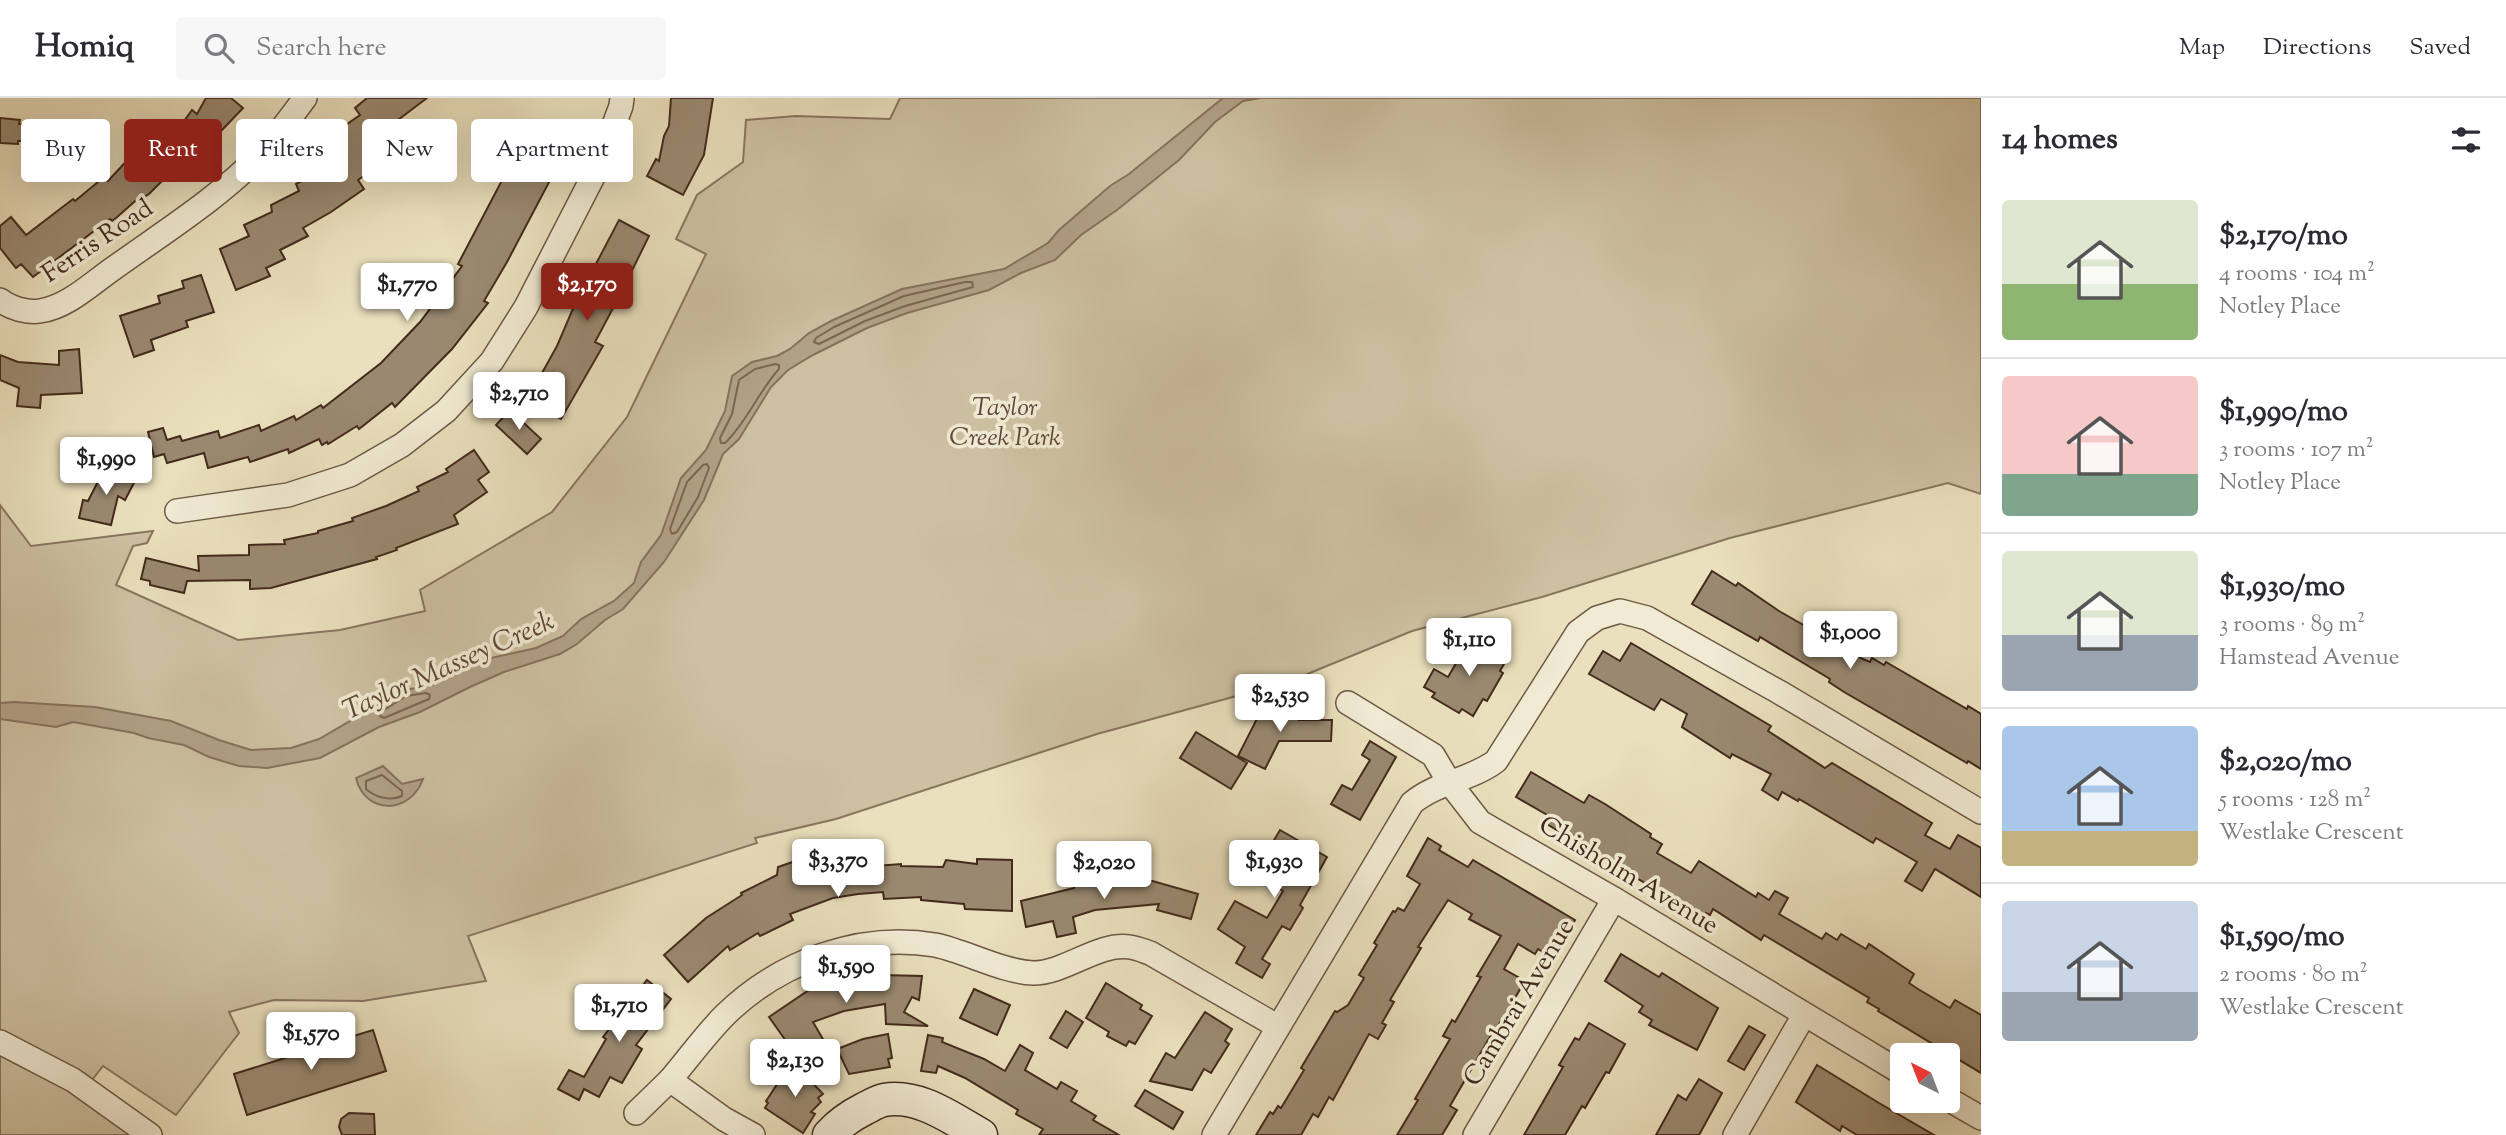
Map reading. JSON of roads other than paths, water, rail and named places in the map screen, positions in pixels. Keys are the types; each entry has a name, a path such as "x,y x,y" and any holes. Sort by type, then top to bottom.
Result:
{"street":[{"name":"Ferris Road","path":"0,300 6,305 26,311 47,309 66,301 203,204 236,177 261,153 305,98"},
{"path":"177,511 288,495 350,475 402,445 446,411 492,361 526,307 599,164 622,98"},
{"path":"1213,1135 1412,803 1449,782 1482,771 1496,761 1578,632 1597,618 1620,611 1647,618 1981,812"},
{"name":"Chisholm Avenue","path":"1348,703 1433,755 1449,782 1480,822 1614,899 1890,1066"},
{"name":"Cambrai Avenue","path":"1475,1135 1614,899"},
{"path":"636,1113 670,1080 725,1015 758,987 806,960 881,943 935,945 1032,973 1070,964 1108,949 1129,946 1150,953 1277,1026"},
{"path":"1735,1135 1804,1015"},
{"path":"0,1042 73,1080 150,1135"},
{"path":"670,1080 724,1119 753,1135"},
{"path":"829,1135 840,1122 883,1100 907,1101 930,1107 981,1135"},
{"path":"1960,1106 1981,1118"}],"water":[{"path":"1223,98 1261,98 1243,101 1215,122 1179,160 1081,235 1055,260 1021,273 989,290 907,313 867,328 788,370 771,387 739,439 723,454 704,500 664,562 623,609 560,654 504,672 420,712 379,727 320,758 267,768 239,766 209,757 184,745 134,733 73,722 56,727 0,719 0,703 95,707 171,721 251,750 291,748 319,739 403,690 423,687 446,679 478,661 536,648 563,636 581,619 614,601 634,583 641,562 661,535 681,478 706,450 725,411 732,376 752,362 777,356 790,349 809,333 831,321 902,289 1004,269 1048,243 1059,230 1110,186 1129,174"},
{"path":"383,766 402,784 423,779 417,791 408,799 388,806 368,799 356,778"}],"park label":[{"name":"Taylor Creek Park","path":"1005,423"}],"water label":[{"name":"Taylor Massey Creek","path":"449,667"}]}
